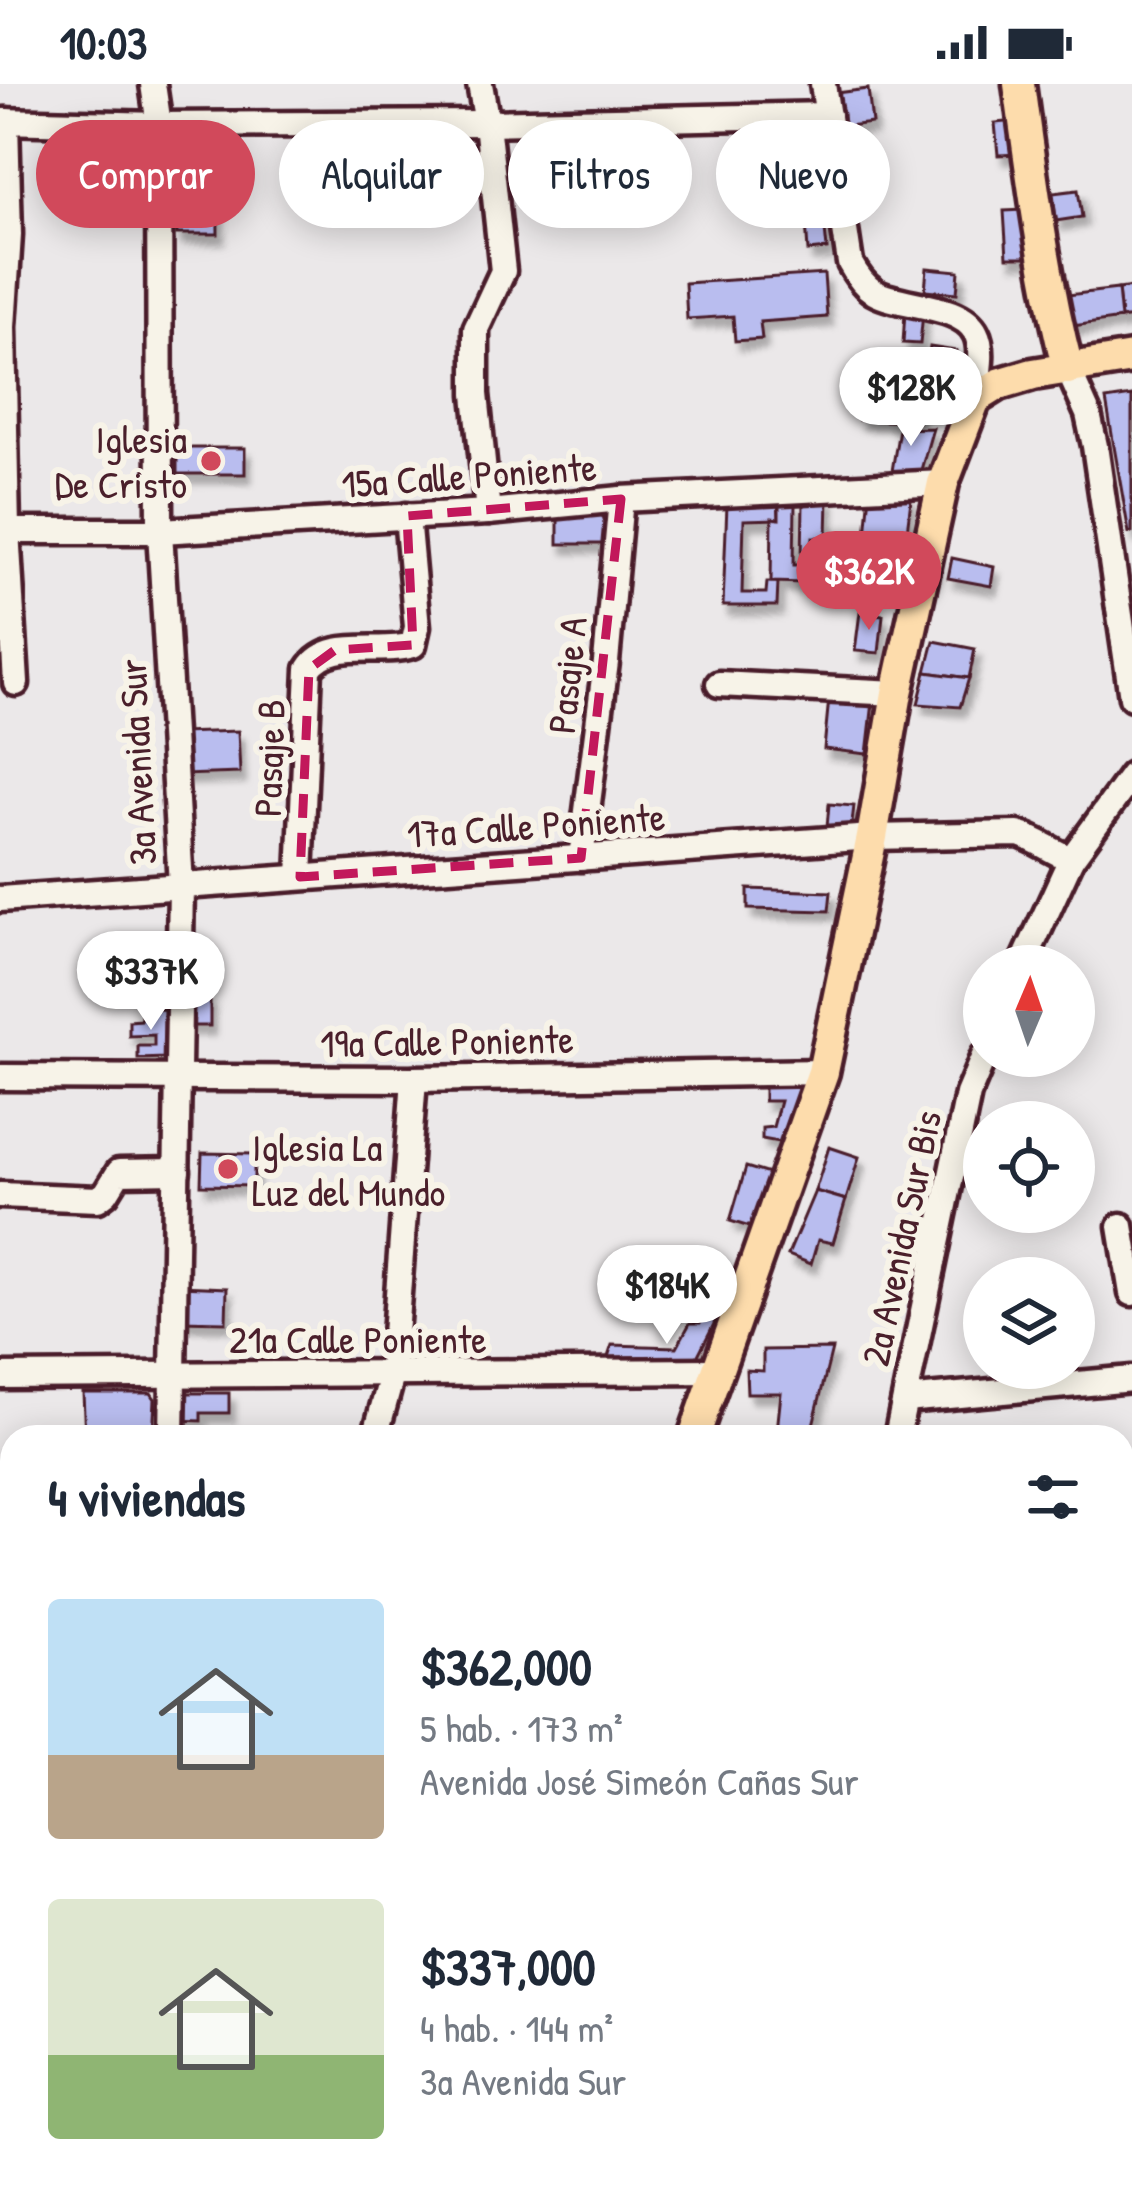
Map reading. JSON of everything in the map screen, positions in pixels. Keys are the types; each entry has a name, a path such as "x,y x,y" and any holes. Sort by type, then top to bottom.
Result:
{"main road":[{"path":"1019,84 1050,298 1069,369"},
{"path":"698,1425 823,1072 943,483 975,398 999,384 1033,374 1132,358"}],"street":[{"name":"3a Avenida Sur","path":"153,84 158,120"},
{"path":"480,84 503,271 476,328 476,394 488,512"},
{"path":"823,84 850,263 875,293 958,316 976,333 980,358 975,398"},
{"path":"255,124 828,115"},
{"path":"16,683 4,531 3,327 9,235 3,121 36,122"},
{"name":"3a Avenida Sur","path":"159,228 160,531 181,885 172,1425"},
{"path":"1069,369 1088,414 1095,446 1132,697"},
{"name":"15a Calle Poniente","path":"4,531 160,531 943,483"},
{"name":"Pasaje A","path":"581,858 621,500"},
{"name":"Pasaje B","path":"300,877 309,669 316,657 334,650 396,650 413,645 417,627 407,516"},
{"path":"719,684 897,693"},
{"path":"1032,945 1071,859 1132,775"},
{"name":"17a Calle Poniente","path":"0,899 872,837 1018,834 1071,859"},
{"name":"19a Calle Poniente","path":"0,1077 823,1072"},
{"name":"2a Avenida Sur Bis","path":"900,1425 975,1077"},
{"path":"378,1425 392,1376 414,1078"},
{"path":"0,1196 98,1199 119,1172 177,1171"},
{"path":"1121,1226 1132,1293"},
{"name":"21a Calle Poniente","path":"0,1376 717,1372"},
{"path":"905,1400 1132,1379"}],"highlighted area":[{"path":"621,499 581,858 300,877 309,669 335,650 413,645 407,516"}],"building":[{"path":"868,89 872,120 838,120 836,93"},
{"path":"1016,121 1019,154 998,155 995,123"},
{"path":"1078,190 1082,217 1056,221 1053,193"},
{"path":"1025,210 1028,257 1007,257 1004,211"},
{"path":"177,228 218,228 218,234 177,234"},
{"path":"806,228 825,228 827,249 808,251"},
{"path":"927,268 959,271 957,293 925,290"},
{"path":"824,274 827,317 760,322 762,339 735,341 733,316 687,319 685,283"},
{"path":"1132,287 1132,317 1121,319 1118,289"},
{"path":"1118,289 1121,319 1066,327 1059,296"},
{"path":"905,312 923,313 920,344 903,343"},
{"path":"930,347 956,351 951,386 925,382"},
{"path":"861,376 920,378 918,422 859,420"},
{"path":"1132,396 1132,532 1129,533 1106,400"},
{"path":"933,428 921,470 892,471 899,429"},
{"name":"Iglesia De Cristo","path":"177,448 245,448 245,474 177,474"},
{"path":"870,493 906,493 911,500 906,539 866,535"},
{"path":"828,498 827,538 813,537 812,561 802,558 803,503"},
{"path":"778,499 779,519 744,520 742,593 766,593 767,582 778,582 777,606 723,606 727,504"},
{"path":"779,503 795,504 794,565 805,565 805,583 771,582 772,518 779,519"},
{"path":"601,515 606,520 605,544 558,544 558,516"},
{"path":"952,558 994,567 991,586 948,578"},
{"path":"860,612 883,615 879,653 855,651"},
{"path":"934,641 975,649 969,678 926,672"},
{"path":"926,672 969,678 960,707 918,704"},
{"path":"829,698 873,702 867,754 824,749"},
{"path":"238,731 240,773 182,775 180,733"},
{"path":"829,804 854,806 852,823 827,827"},
{"path":"748,889 831,892 829,911 748,909"},
{"path":"186,997 210,998 210,1026 186,1026"},
{"path":"165,1009 166,1058 138,1059 138,1046 154,1046 154,1035 129,1036 129,1021 141,1020 141,1010"},
{"path":"764,1081 804,1084 784,1143 762,1139 762,1128 773,1127 780,1101 764,1101"},
{"path":"829,1147 859,1157 846,1200 815,1191"},
{"name":"Iglesia La Luz del Mundo","path":"202,1153 254,1154 254,1186 201,1185"},
{"path":"746,1167 769,1174 753,1228 730,1221"},
{"path":"815,1191 846,1200 833,1243 818,1240 811,1264 788,1255"},
{"path":"180,1286 227,1288 226,1322 179,1321"},
{"path":"704,1314 716,1320 695,1361 606,1363 612,1345 677,1347 690,1323 700,1323"},
{"path":"832,1349 813,1425 778,1425 781,1393 747,1393 746,1370 763,1371 763,1350"},
{"path":"83,1393 151,1393 155,1399 154,1425 84,1425"},
{"path":"184,1393 229,1393 229,1413 201,1413 201,1421 176,1420"}],"place":[{"name":"Iglesia De Cristo","path":"211,461"},
{"name":"Iglesia La Luz del Mundo","path":"228,1169"}]}
